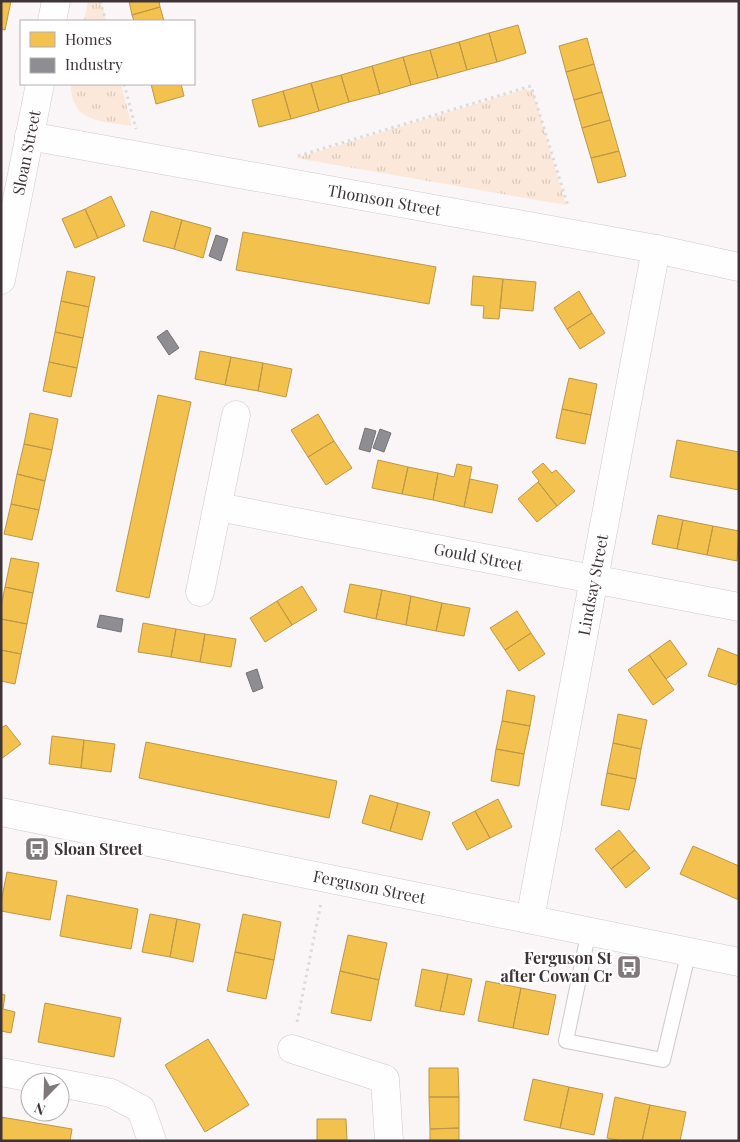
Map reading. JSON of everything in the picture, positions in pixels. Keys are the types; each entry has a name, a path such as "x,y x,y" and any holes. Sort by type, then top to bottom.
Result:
{"street":[{"path":"52,20 56,1"},
{"name":"Sloan Street","path":"1,280 40,85"},
{"name":"Thomson Street","path":"30,136 656,249 739,267"},
{"name":"Lindsay Street","path":"530,919 656,249"},
{"path":"200,592 236,415"},
{"name":"Gould Street","path":"218,507 739,607"},
{"name":"Ferguson Street","path":"1,812 739,962"},
{"path":"292,1049 385,1079 389,1141"},
{"path":"1,1072 20,1076"},
{"path":"70,1085 111,1093 141,1109 152,1141"}],"lane":[{"path":"588,930 566,1041 664,1060 689,951"}],"path":[{"path":"100,1 106,20"},
{"path":"124,85 138,136 138,156"},
{"path":"270,180 289,159 530,86 577,235"},
{"path":"292,1049 326,878"}],"green space":[{"path":"88,1 101,1 106,20 84,20"},
{"path":"71,85 121,85 132,126 90,118 76,106 72,97"},
{"path":"526,89 533,92 566,205 296,158"}],"building: Homes":[{"path":"1,1 11,1 5,30 1,29"},
{"path":"129,1 159,1 160,7 132,15"},
{"path":"160,7 164,20 134,20 132,15"},
{"path":"518,25 526,53 497,62 489,33"},
{"path":"489,33 497,62 467,70 459,42"},
{"path":"587,38 594,64 566,72 559,46"},
{"path":"459,42 467,70 438,78 430,50"},
{"path":"430,50 438,78 411,85 403,57"},
{"path":"403,57 411,85 380,94 372,66"},
{"path":"594,64 602,92 574,100 566,72"},
{"path":"372,66 380,94 349,102 341,75"},
{"path":"341,75 349,102 319,111 311,83"},
{"path":"311,83 319,111 291,119 283,91"},
{"path":"151,85 181,85 184,96 156,104"},
{"path":"283,91 291,119 259,127 252,100"},
{"path":"602,92 610,120 582,128 574,100"},
{"path":"610,120 619,151 591,158 582,128"},
{"path":"619,151 626,176 598,183 591,158"},
{"path":"111,196 125,226 98,238 85,209"},
{"path":"85,209 98,238 75,248 62,219"},
{"path":"151,211 182,220 174,249 143,241"},
{"path":"182,220 211,228 203,258 174,249"},
{"path":"243,232 436,267 429,304 236,270"},
{"path":"67,271 95,277 89,307 61,301"},
{"path":"473,276 503,279 499,319 483,318 484,306 471,305"},
{"path":"503,279 536,282 533,311 500,308"},
{"path":"579,291 592,313 567,329 554,308"},
{"path":"61,301 89,307 83,338 55,332"},
{"path":"592,313 605,333 580,349 567,329"},
{"path":"55,332 83,338 77,368 49,362"},
{"path":"200,351 231,357 225,385 195,379"},
{"path":"231,357 263,363 258,391 225,385"},
{"path":"49,362 77,368 71,397 43,391"},
{"path":"263,363 292,369 286,397 258,391"},
{"path":"569,378 597,384 591,415 562,409"},
{"path":"158,395 191,402 149,598 116,591"},
{"path":"562,409 591,415 585,444 556,438"},
{"path":"30,413 58,419 52,450 24,444"},
{"path":"318,414 334,441 308,457 291,430"},
{"path":"677,440 739,452 739,490 670,477"},
{"path":"334,441 352,468 326,485 308,457"},
{"path":"24,444 52,450 45,481 17,474"},
{"path":"378,460 408,467 402,494 372,488"},
{"path":"543,463 552,473 556,470 575,491 557,506 532,472"},
{"path":"457,464 472,467 464,507 433,500 438,473 454,477"},
{"path":"408,467 438,473 433,500 402,494"},
{"path":"17,474 45,481 39,510 11,504"},
{"path":"470,479 498,485 492,513 464,507"},
{"path":"538,482 557,506 537,522 518,499"},
{"path":"11,504 39,510 32,540 4,534"},
{"path":"658,515 683,520 677,549 652,544"},
{"path":"683,520 713,526 707,555 677,549"},
{"path":"713,526 739,531 737,561 707,555"},
{"path":"11,558 39,563 33,593 5,587"},
{"path":"350,584 382,590 376,619 344,612"},
{"path":"302,586 317,610 292,625 277,601"},
{"path":"5,587 33,593 27,624 1,619 1,606"},
{"path":"382,590 411,596 406,625 376,619"},
{"path":"411,596 442,603 436,631 406,625"},
{"path":"277,601 292,625 265,642 250,618"},
{"path":"442,603 470,608 464,636 436,631"},
{"path":"517,611 531,633 505,650 490,628"},
{"path":"1,619 27,624 21,654 1,650"},
{"path":"143,623 176,629 171,657 138,652"},
{"path":"176,629 205,634 200,662 171,657"},
{"path":"531,633 545,654 519,671 505,650"},
{"path":"205,634 236,639 231,667 200,662"},
{"path":"670,640 687,664 666,679 649,655"},
{"path":"718,648 739,656 739,678 736,685 708,676"},
{"path":"1,650 21,654 15,684 1,681"},
{"path":"649,655 674,690 653,705 628,670"},
{"path":"507,690 535,696 530,726 502,721"},
{"path":"618,714 647,720 641,749 613,743"},
{"path":"502,721 530,726 524,754 496,749"},
{"path":"6,725 21,744 1,759 1,728"},
{"path":"52,736 84,740 81,768 49,764"},
{"path":"84,740 115,744 111,772 81,768"},
{"path":"146,742 337,781 329,818 139,778"},
{"path":"613,743 641,749 636,779 607,773"},
{"path":"496,749 524,754 519,786 491,781"},
{"path":"607,773 636,779 629,810 601,805"},
{"path":"370,795 398,803 390,831 362,823"},
{"path":"498,799 512,827 490,838 475,811"},
{"path":"398,803 430,812 422,840 390,831"},
{"path":"475,811 490,838 467,850 452,823"},
{"path":"619,830 635,850 611,869 595,849"},
{"path":"693,846 739,866 739,900 680,874"},
{"path":"635,850 650,868 626,888 611,869"},
{"path":"7,872 57,881 50,920 1,911"},
{"path":"67,895 138,909 131,949 60,936"},
{"path":"150,914 177,919 170,957 142,952"},
{"path":"243,914 281,922 274,960 235,952"},
{"path":"177,919 200,924 193,962 170,957"},
{"path":"348,935 387,943 379,980 340,971"},
{"path":"235,952 274,960 266,999 227,991"},
{"path":"422,969 448,974 440,1011 415,1006"},
{"path":"340,971 379,980 371,1021 331,1013"},
{"path":"448,974 472,979 464,1015 440,1011"},
{"path":"486,981 521,988 513,1028 478,1021"},
{"path":"521,988 556,995 548,1035 513,1028"},
{"path":"1,994 5,995 3,1009 15,1012 11,1033 1,1031"},
{"path":"45,1003 121,1018 114,1057 38,1042"},
{"path":"208,1039 249,1105 205,1132 165,1065"},
{"path":"429,1068 458,1068 459,1097 429,1097"},
{"path":"533,1079 569,1087 560,1128 524,1120"},
{"path":"569,1087 603,1094 594,1135 560,1128"},
{"path":"429,1097 459,1097 459,1128 430,1129"},
{"path":"615,1097 650,1105 642,1141 622,1141 607,1138"},
{"path":"650,1105 686,1112 680,1141 642,1141"},
{"path":"1,1117 20,1120 20,1122 72,1129 70,1141 1,1141"},
{"path":"317,1119 346,1119 347,1141 317,1141"},
{"path":"459,1128 459,1141 430,1141 430,1129"}],"building: Industry":[{"path":"216,235 228,239 221,261 209,256"},
{"path":"167,330 179,348 169,355 157,337"},
{"path":"365,428 376,431 370,452 359,449"},
{"path":"380,429 391,433 384,452 373,448"},
{"path":"100,615 123,619 121,632 97,627"},
{"path":"257,669 263,688 253,692 246,673"}],"place":[{"name":"Sloan Street","path":"37,849"},
{"name":"Ferguson St after Cowan Cr","path":"629,967"}]}
